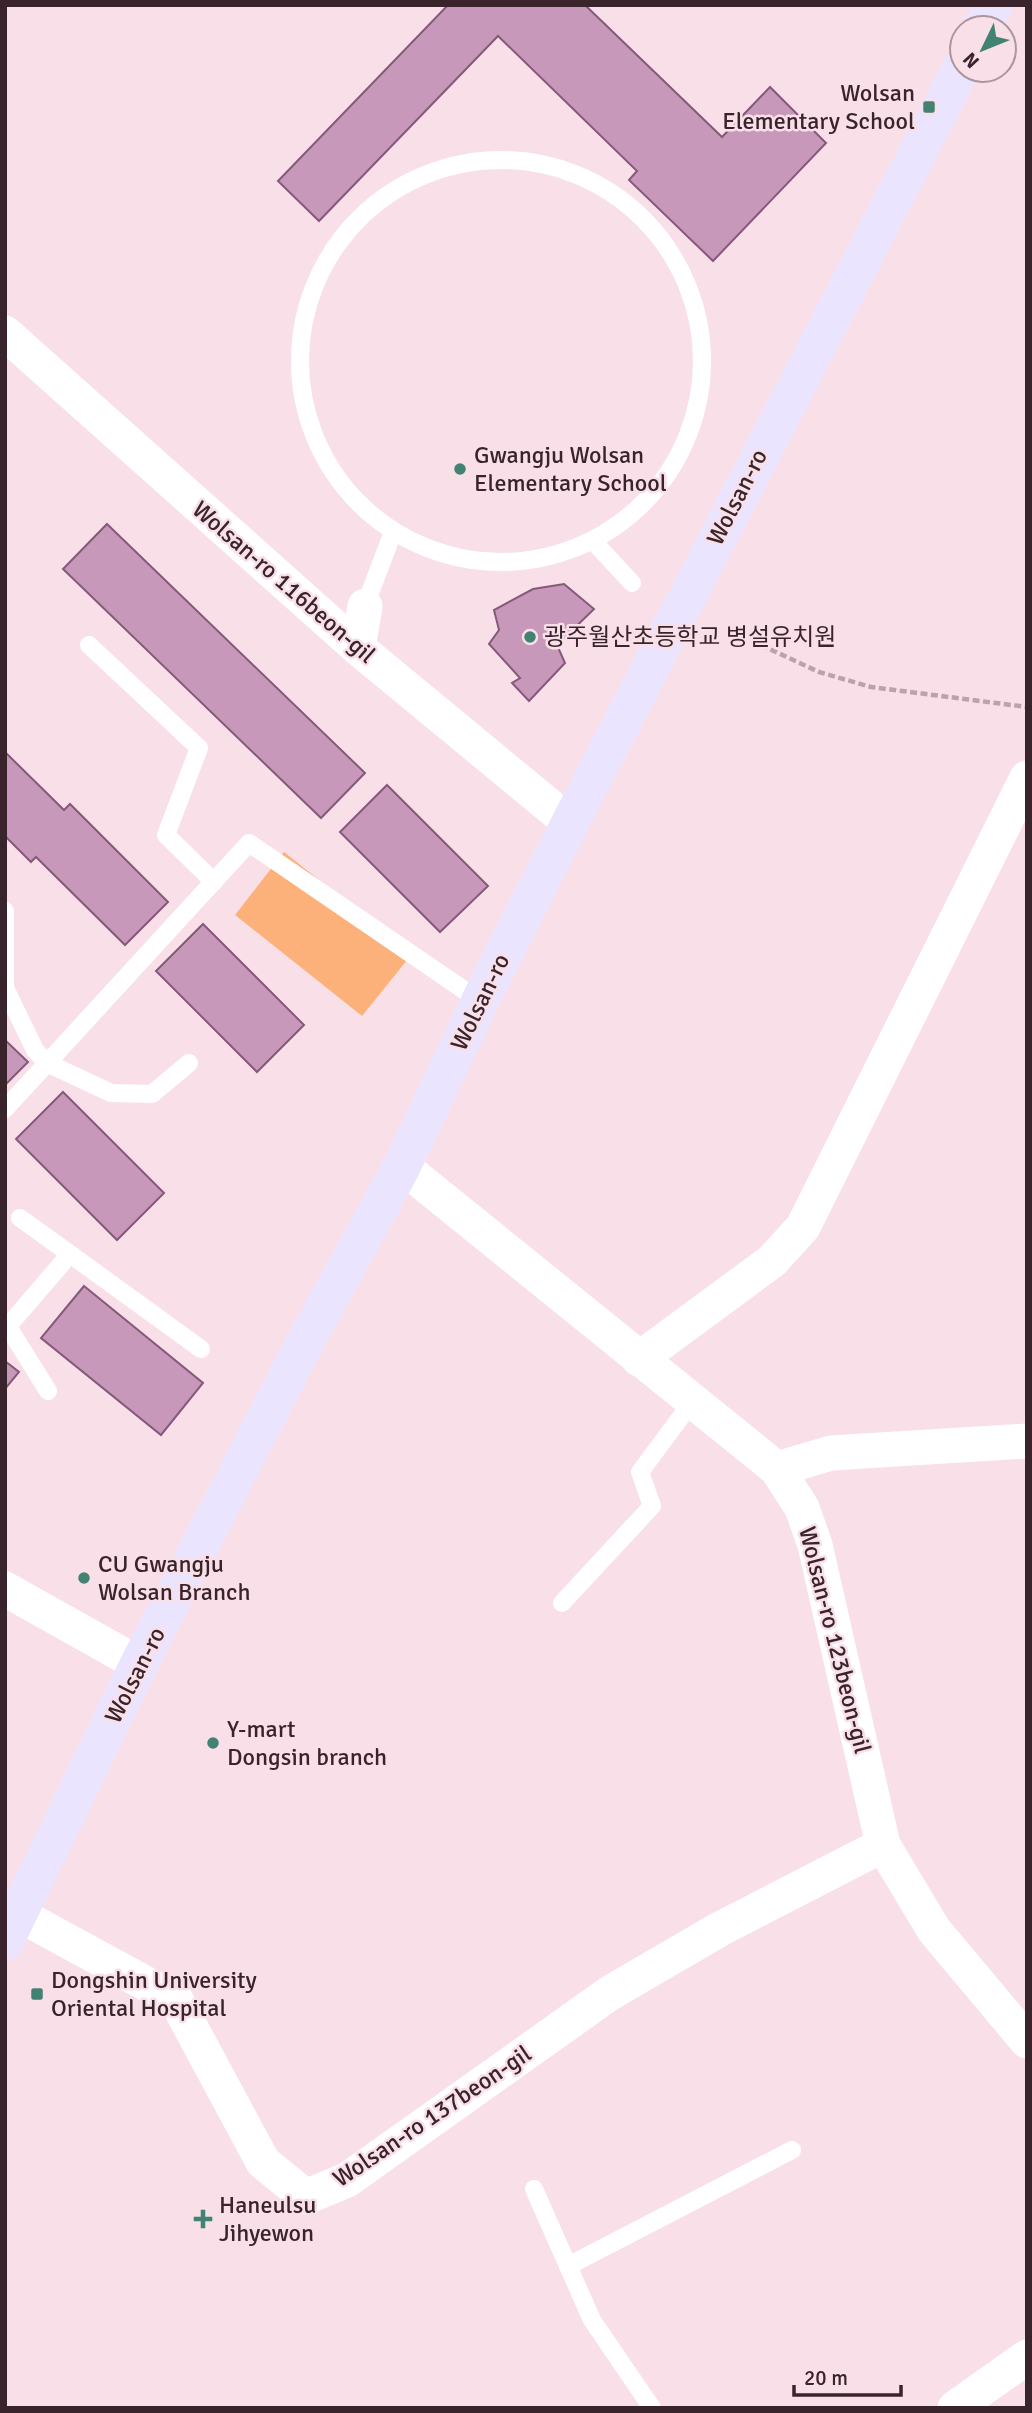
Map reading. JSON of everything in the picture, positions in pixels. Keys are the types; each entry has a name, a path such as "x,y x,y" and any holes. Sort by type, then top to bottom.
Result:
{"street":[{"name":"Wolsan-ro","path":"12,1928 139,1664 303,1346 401,1166 480,1000 570,823 953,84"},
{"name":"Wolsan-ro 116beon-gil","path":"5,333 358,648 570,823"},
{"path":"358,648 365,606"},
{"path":"639,1359 772,1261 803,1227 1027,778"},
{"name":"Wolsan-ro 123beon-gil","path":"401,1166 777,1469 802,1508 815,1545 883,1845 934,1930 1027,2041"},
{"path":"777,1469 831,1453 1027,1441"},
{"path":"5,1589 139,1664"},
{"name":"Wolsan-ro 137beon-gil","path":"12,1928 176,2000 263,2162 306,2197 347,2180 610,1993 720,1929 883,1845"},
{"path":"955,2408 1027,2357"}],"lane":[{"path":"526,159 592,179 647,219 684,273 703,335 700,401 678,462 636,513 581,548 518,563 453,558 393,532 342,486 309,426 298,359 310,291 343,232 394,187 458,162 526,159"},
{"path":"365,606 393,532"},
{"path":"593,541 632,583"},
{"path":"89,645 199,748 166,835 214,882"},
{"path":"5,1109 250,843 480,1000"},
{"path":"5,911 5,988 34,1051 47,1063 111,1093 152,1094 189,1063"},
{"path":"20,1219 201,1349"},
{"path":"48,1391 7,1323 70,1254"},
{"path":"562,1603 652,1506 640,1472 692,1402"},
{"path":"568,2266 792,2150"},
{"path":"534,2189 592,2319 652,2408"}],"path":[{"path":"761,645 819,672 871,687 1027,706"}],"shaded area":[{"path":"284,852 412,954 362,1016 235,915"}],"building":[{"path":"448,5 585,5 722,137 770,87 826,143 713,261 629,180 637,171 498,36 319,221 278,181"},
{"path":"107,524 365,773 321,818 63,569"},
{"name":"광주월산초등학교 병설유치원","path":"564,584 594,609 557,645 565,663 529,701 512,683 520,678 489,644 499,630 494,610 533,589"},
{"path":"5,752 64,810 70,804 168,902 125,945 36,857 31,862 5,836"},
{"path":"387,785 488,886 440,932 340,832"},
{"path":"203,924 304,1025 257,1072 156,971"},
{"path":"5,1040 28,1062 5,1085"},
{"path":"63,1092 164,1193 117,1240 16,1139"},
{"path":"84,1286 203,1383 161,1435 41,1338"},
{"path":"5,1361 19,1372 5,1389"}],"place":[{"name":"Wolsan Elementary School","path":"929,107"},
{"name":"Gwangju Wolsan Elementary School","path":"460,469"},
{"name":"광주월산초등학교 병설유치원","path":"530,637"},
{"name":"CU Gwangju Wolsan Branch","path":"84,1578"},
{"name":"Y-mart Dongsin branch","path":"213,1743"},
{"name":"Dongshin University Oriental Hospital","path":"37,1994"},
{"name":"Haneulsu Jihyewon","path":"203,2219"}]}
